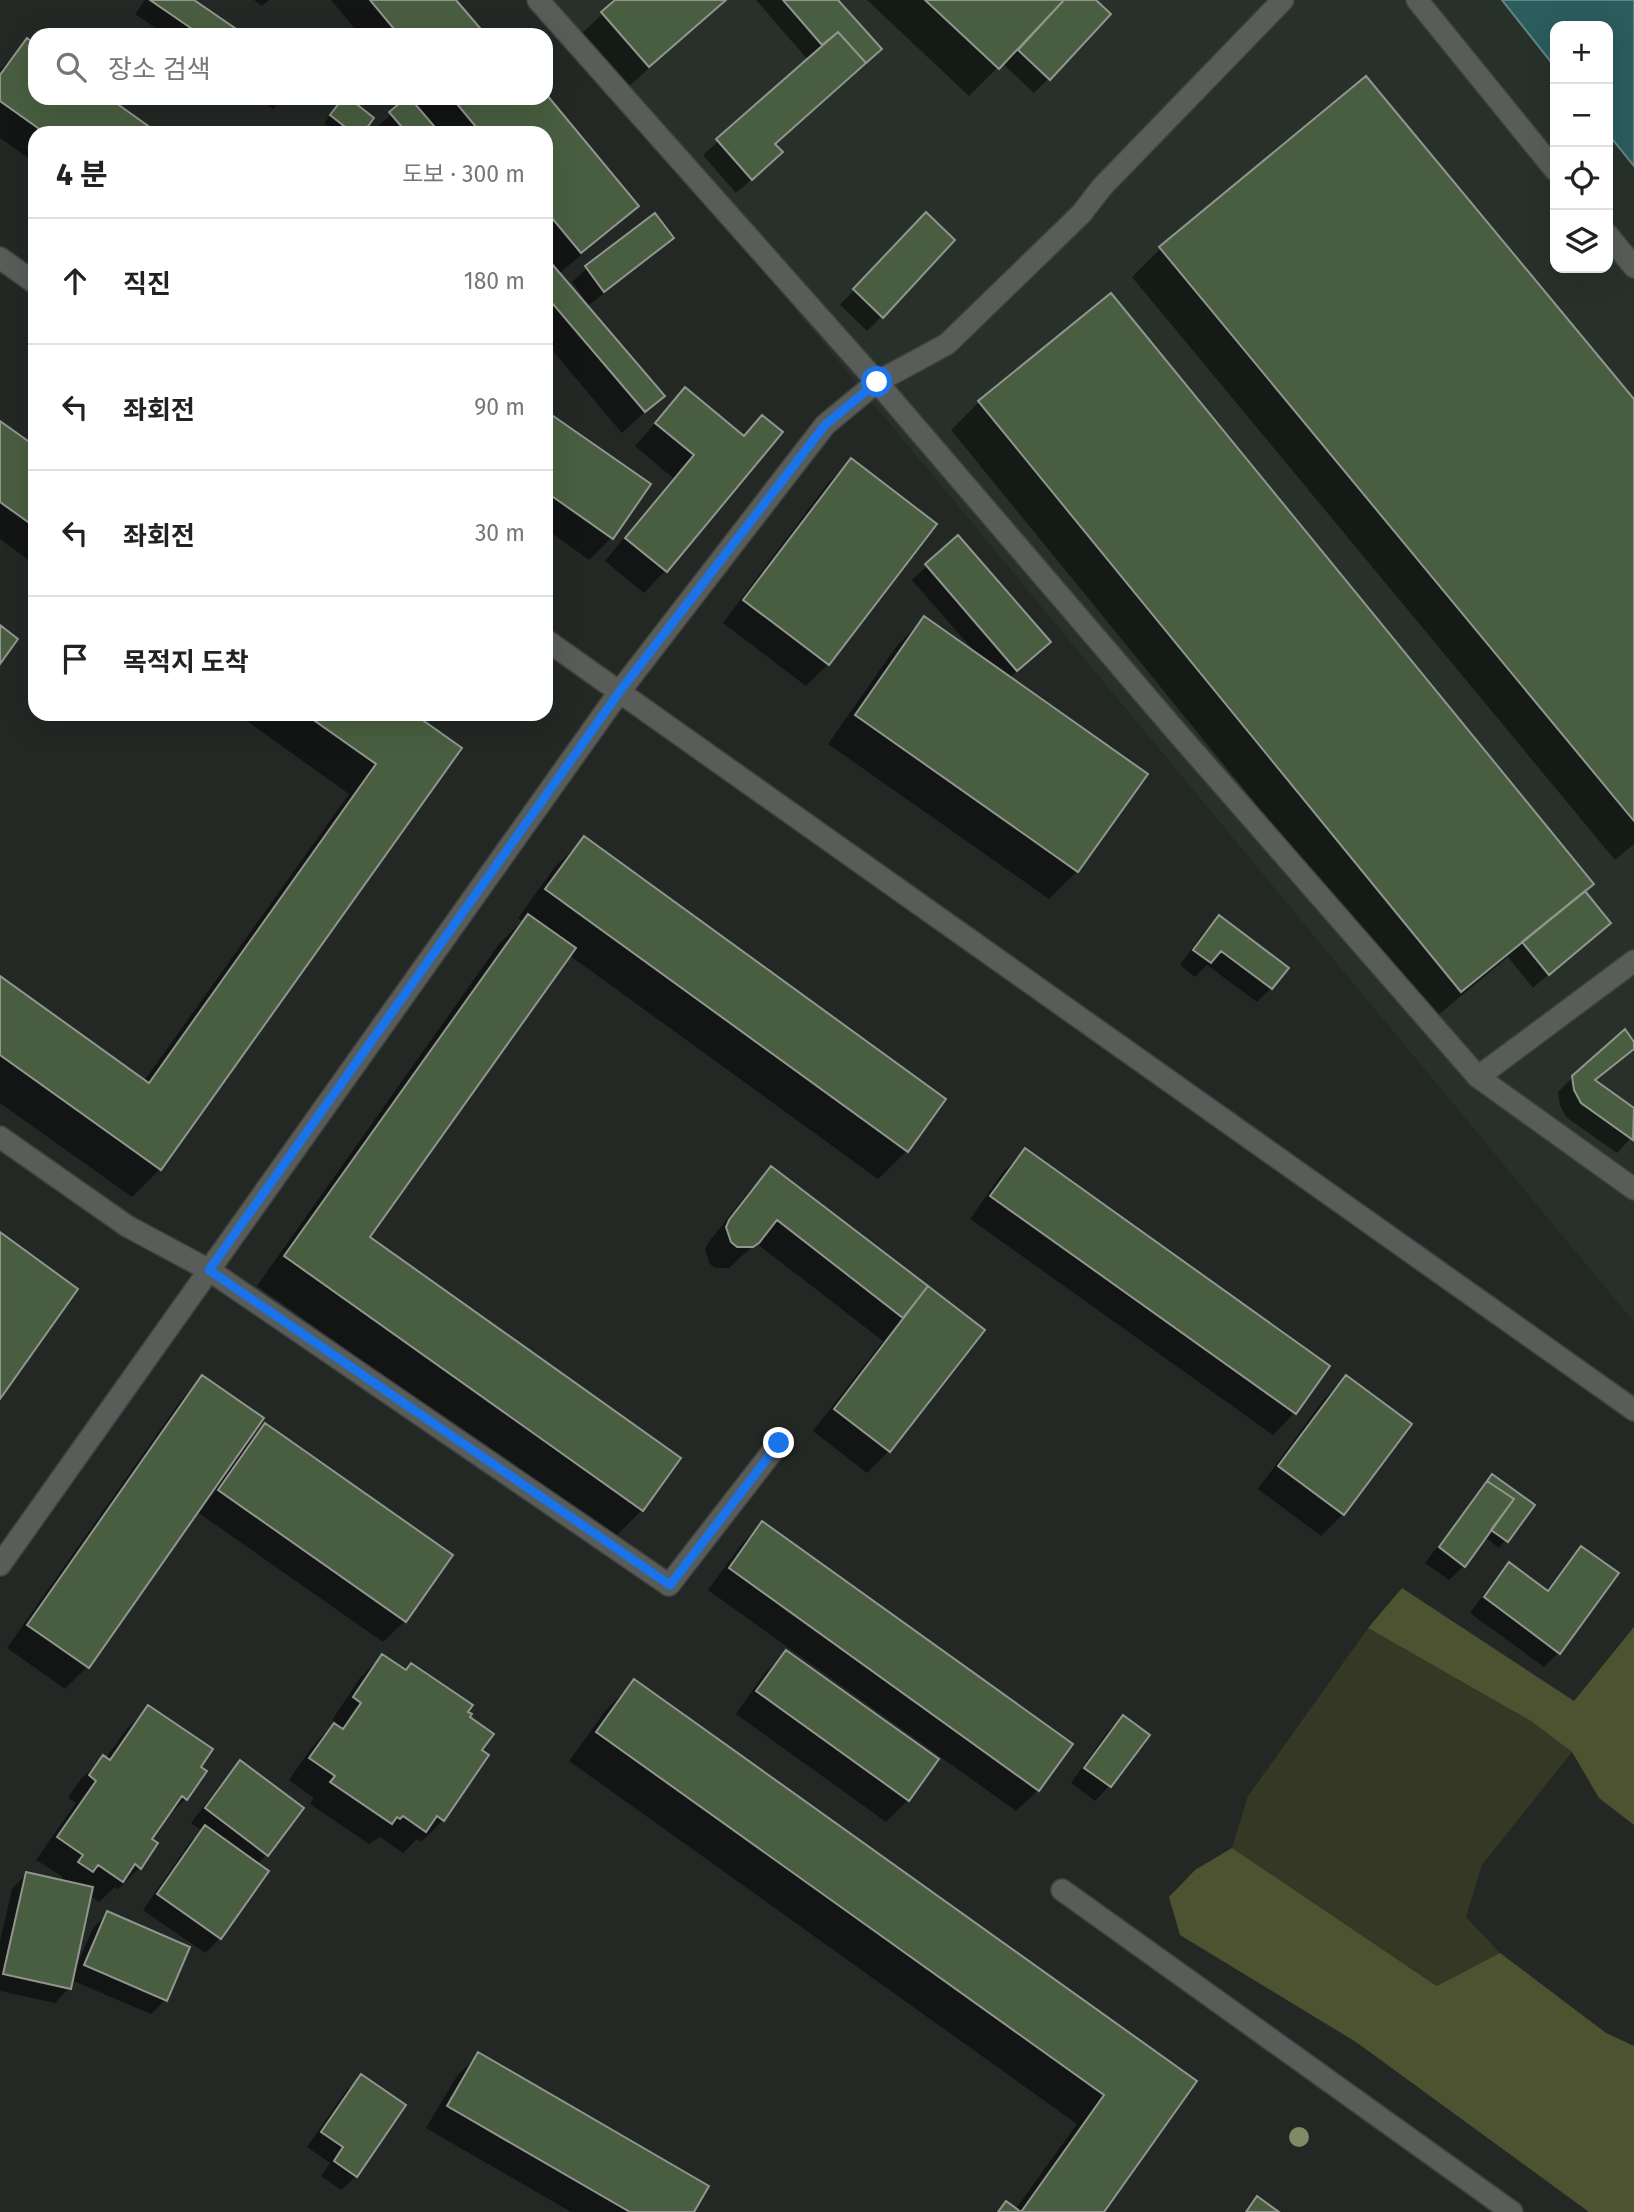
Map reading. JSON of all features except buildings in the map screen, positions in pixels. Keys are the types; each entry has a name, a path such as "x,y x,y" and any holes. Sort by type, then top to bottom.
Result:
{"street":[{"path":"538,0 877,382 1478,1077 1634,1189"},
{"path":"0,1565 620,691 825,425 877,382 947,344 1081,214 1102,187 1283,0"},
{"path":"1417,0 1550,164"},
{"path":"1613,241 1634,267"},
{"path":"0,258 28,278"},
{"path":"553,645 1634,1410"},
{"path":"1478,1077 1634,961"},
{"path":"0,1136 127,1226 209,1270 670,1585 779,1443"},
{"path":"1062,1891 1512,2212"}],"shaded area":[{"path":"539,0 1502,0 1550,61 1550,273 1613,273 1613,140 1634,166 1634,1322"}],"green space":[{"path":"1402,1588 1574,1701 1634,1627 1634,1825 1599,1798 1572,1752 1531,1721 1368,1628"},
{"path":"1368,1628 1531,1721 1572,1752 1482,1865 1466,1917 1500,1953 1438,1986 1232,1848 1248,1796"},
{"path":"1232,1848 1437,1986 1500,1953 1606,2033 1634,2046 1634,2212 1589,2212 1356,2042 1180,1935 1169,1897 1195,1870"}],"water":[{"path":"1502,0 1634,0 1634,166 1613,140 1613,21 1550,21 1550,61"}],"route":[{"path":"779,1443 670,1585 209,1270 620,691 825,425 877,382"}]}
